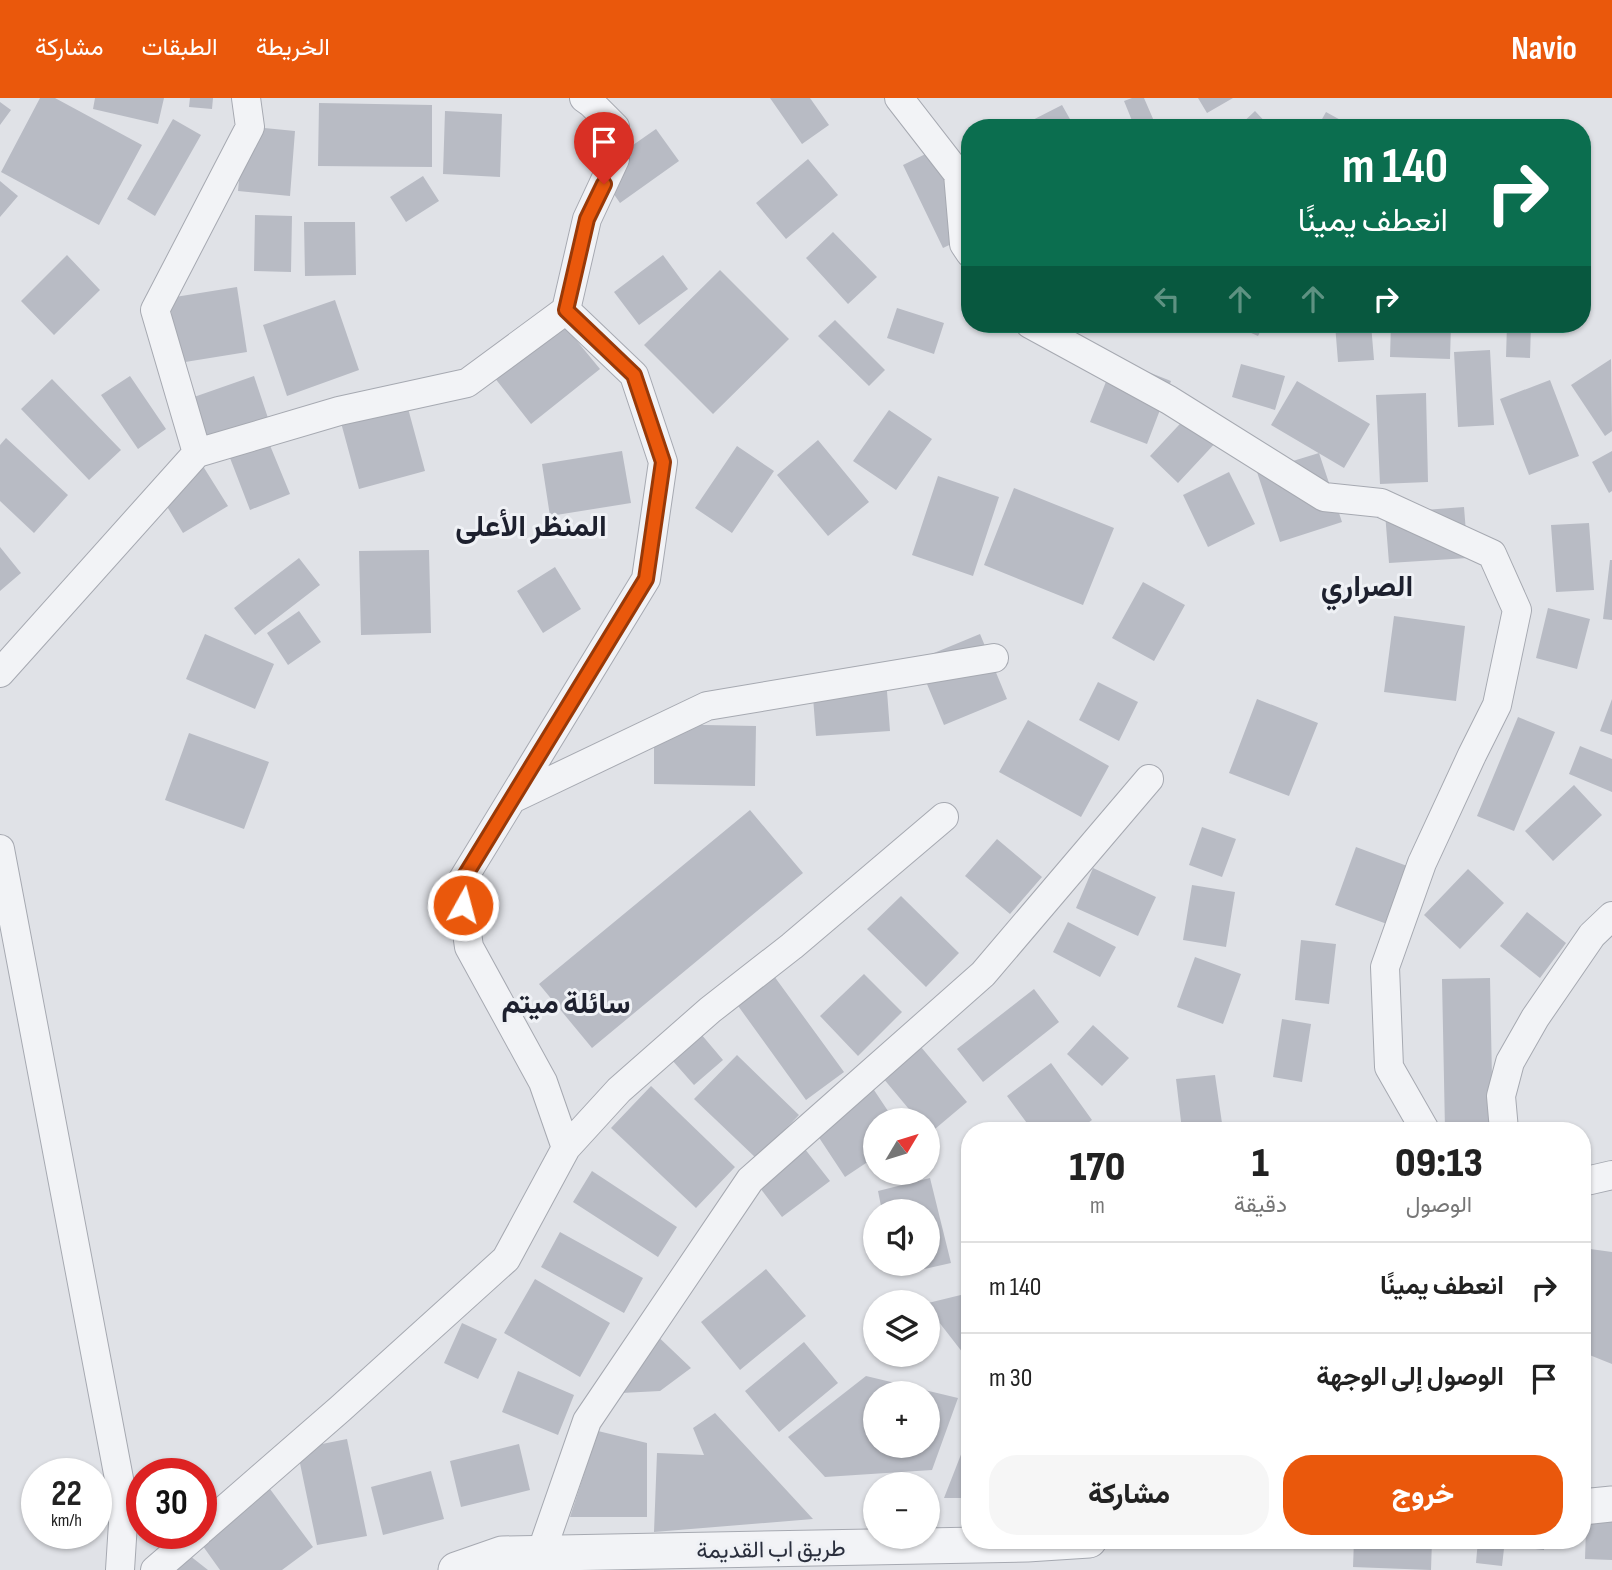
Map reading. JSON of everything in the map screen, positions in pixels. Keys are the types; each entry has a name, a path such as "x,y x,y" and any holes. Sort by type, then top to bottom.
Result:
{"street":[{"path":"197,453 155,310 250,127 246,98"},
{"path":"0,673 197,453 339,411 467,383 566,310 587,219 615,159 615,127 584,98"},
{"path":"899,98 958,174 961,209"},
{"path":"566,310 634,375 663,462 646,579 460,884 469,947 543,1083 566,1148"},
{"path":"1046,333 1169,400 1324,497 1381,503 1492,554 1517,610 1497,705 1422,863 1385,967 1389,1067 1420,1122"},
{"path":"512,799 706,706 994,658"},
{"path":"532,1561 587,1421 750,1180 983,974 1149,779"},
{"path":"217,1515 506,1259 566,1148 619,1090 710,1010 792,946 944,817"},
{"path":"0,849 120,1484 123,1523 120,1570"},
{"path":"1503,1122 1501,1096 1510,1062 1535,1018 1592,935 1612,916"},
{"path":"1591,1180 1612,1175"},
{"path":"1591,1506 1612,1504"},
{"name":"طريق اب القديمة","path":"456,1570 502,1554 532,1561 961,1547"},
{"path":"155,1570 179,1549"}],"building":[{"path":"40,98 55,98 142,145 99,225 1,172"},
{"path":"95,98 164,98 158,124 93,109"},
{"path":"190,98 213,98 212,109 189,107"},
{"path":"770,98 810,98 829,125 802,144"},
{"path":"1144,98 1153,119 1131,119 1124,101"},
{"path":"1198,98 1233,98 1207,113"},
{"path":"0,102 11,110 0,125"},
{"path":"319,103 432,105 432,167 318,166"},
{"path":"1062,105 1070,119 1035,119"},
{"path":"445,111 502,114 500,177 443,174"},
{"path":"1255,111 1263,119 1247,119"},
{"path":"1326,112 1339,119 1322,119"},
{"path":"173,119 201,135 155,216 127,199"},
{"path":"244,126 295,131 290,196 238,191"},
{"path":"656,129 679,161 620,203 597,170"},
{"path":"946,144 961,201 961,239 943,248 903,165"},
{"path":"808,159 838,195 786,239 756,203"},
{"path":"423,176 439,201 406,222 390,197"},
{"path":"0,181 18,196 0,217"},
{"path":"255,215 292,216 291,272 254,271"},
{"path":"304,222 355,222 356,275 305,276"},
{"path":"833,232 877,277 848,304 806,258"},
{"path":"67,255 100,290 54,335 21,301"},
{"path":"663,255 688,289 639,325 614,292"},
{"path":"720,270 789,339 713,414 644,345"},
{"path":"237,287 247,352 179,363 169,298"},
{"path":"335,300 359,370 287,396 263,325"},
{"path":"897,308 944,323 934,354 887,338"},
{"path":"558,318 600,369 531,424 490,372"},
{"path":"835,320 885,370 869,386 818,336"},
{"path":"1336,333 1372,333 1374,360 1338,362"},
{"path":"1391,333 1451,333 1450,359 1390,357"},
{"path":"1507,333 1531,333 1530,358 1506,357"},
{"path":"1490,350 1494,425 1458,427 1454,352"},
{"path":"1115,359 1171,381 1147,444 1090,422"},
{"path":"1611,359 1612,431 1605,436 1571,385"},
{"path":"1241,364 1285,376 1275,410 1232,397"},
{"path":"130,376 166,429 138,449 101,395"},
{"path":"254,376 272,430 193,457 174,404"},
{"path":"52,379 121,450 89,480 21,409"},
{"path":"1550,380 1579,456 1529,475 1500,399"},
{"path":"1297,381 1370,424 1344,468 1271,425"},
{"path":"1426,393 1428,482 1380,484 1376,395"},
{"path":"406,401 425,471 359,489 340,419"},
{"path":"889,410 932,439 896,490 853,461"},
{"path":"1191,412 1219,439 1178,483 1150,456"},
{"path":"6,438 68,495 34,533 0,501 0,445"},
{"path":"818,440 869,502 828,536 777,475"},
{"path":"269,443 290,494 250,510 230,458"},
{"path":"737,446 774,471 732,533 695,508"},
{"path":"622,451 631,503 550,516 542,464"},
{"path":"1612,451 1612,491 1609,493 1592,462"},
{"path":"1319,453 1342,522 1280,542 1257,472"},
{"path":"201,463 228,506 183,533 157,490"},
{"path":"1229,472 1255,524 1208,547 1183,495"},
{"path":"938,476 999,497 973,576 912,555"},
{"path":"1014,488 1114,528 1083,605 984,565"},
{"path":"1464,507 1468,558 1389,563 1385,513"},
{"path":"1589,523 1594,590 1556,592 1551,525"},
{"path":"0,547 21,573 0,591"},
{"path":"429,550 431,633 361,635 359,551"},
{"path":"299,558 320,585 255,635 234,608"},
{"path":"1612,560 1612,620 1603,619"},
{"path":"555,567 581,609 543,633 517,591"},
{"path":"1143,582 1185,605 1154,661 1112,638"},
{"path":"1548,608 1590,619 1577,669 1536,658"},
{"path":"299,611 321,642 288,665 267,633"},
{"path":"1394,616 1465,626 1456,701 1384,692"},
{"path":"205,634 274,664 255,709 186,679"},
{"path":"980,634 1007,699 944,725 917,660"},
{"path":"886,678 890,731 816,736 812,684"},
{"path":"1098,682 1138,702 1119,741 1079,720"},
{"path":"1257,699 1318,723 1289,796 1229,773"},
{"path":"1612,699 1612,735 1600,731"},
{"path":"1518,717 1555,732 1514,831 1477,816"},
{"path":"1028,720 1109,766 1081,817 999,772"},
{"path":"654,724 756,726 755,786 654,784"},
{"path":"189,733 269,762 244,829 165,800"},
{"path":"1580,746 1612,759 1612,792 1569,774"},
{"path":"1574,785 1602,815 1553,861 1525,831"},
{"path":"750,810 803,873 592,1048 539,984"},
{"path":"1202,827 1236,839 1222,877 1189,865"},
{"path":"997,839 1042,877 1010,914 965,876"},
{"path":"1356,847 1418,870 1398,928 1335,905"},
{"path":"1093,868 1156,897 1138,936 1076,908"},
{"path":"1468,869 1504,903 1460,949 1424,915"},
{"path":"1192,885 1235,892 1226,947 1183,940"},
{"path":"901,896 959,953 926,987 867,929"},
{"path":"1527,912 1566,943 1540,978 1500,946"},
{"path":"1068,922 1116,947 1100,977 1053,952"},
{"path":"1301,940 1336,944 1329,1004 1295,1000"},
{"path":"1195,957 1241,974 1223,1024 1177,1007"},
{"path":"864,974 902,1012 858,1056 820,1016"},
{"path":"774,976 844,1072 806,1100 736,1003"},
{"path":"1490,978 1493,1122 1445,1122 1442,979"},
{"path":"1034,989 1059,1022 983,1082 957,1049"},
{"path":"1282,1019 1311,1024 1302,1082 1273,1077"},
{"path":"1093,1025 1129,1058 1102,1086 1067,1054"},
{"path":"701,1034 723,1060 694,1085 672,1060"},
{"path":"921,1047 967,1102 940,1125 940,1108 908,1108 883,1078"},
{"path":"737,1055 799,1115 757,1159 694,1099"},
{"path":"1051,1063 1092,1120 1026,1122 1007,1096"},
{"path":"1215,1075 1222,1122 1181,1122 1176,1079"},
{"path":"651,1086 735,1167 696,1208 611,1128"},
{"path":"872,1087 886,1108 863,1108 863,1165 845,1177 812,1127"},
{"path":"801,1144 830,1181 782,1217 754,1180"},
{"path":"592,1171 677,1227 658,1257 573,1202"},
{"path":"902,1185 932,1185 935,1199 880,1199 878,1191"},
{"path":"940,1218 951,1263 940,1265"},
{"path":"560,1232 643,1278 624,1313 541,1267"},
{"path":"1591,1249 1612,1252 1612,1364 1591,1356"},
{"path":"766,1269 806,1316 740,1370 701,1322"},
{"path":"535,1279 610,1323 580,1377 504,1333"},
{"path":"961,1295 961,1350 940,1323 940,1300"},
{"path":"462,1323 497,1339 478,1379 444,1363"},
{"path":"650,1329 691,1368 660,1391 602,1394"},
{"path":"804,1342 838,1383 779,1432 745,1391"},
{"path":"518,1371 574,1395 558,1435 502,1412"},
{"path":"866,1376 887,1381 863,1381 863,1458 936,1458 932,1470 863,1472 863,1475 825,1477 788,1437"},
{"path":"940,1394 958,1398 940,1448"},
{"path":"715,1413 813,1519 654,1532 657,1453 704,1455 693,1428"},
{"path":"598,1431 647,1443 647,1517 570,1517"},
{"path":"347,1439 367,1536 317,1545 297,1449"},
{"path":"519,1444 530,1490 461,1507 450,1461"},
{"path":"961,1454 961,1498 944,1498"},
{"path":"431,1471 444,1519 383,1535 371,1487"},
{"path":"270,1489 313,1547 282,1570 220,1570 205,1549 217,1549 217,1529"},
{"path":"1591,1498 1612,1498 1612,1560 1585,1559 1585,1549 1591,1549"},
{"path":"181,1549 208,1570 160,1570"},
{"path":"1354,1549 1432,1549 1431,1570 1353,1567"},
{"path":"1477,1549 1504,1549 1502,1566 1476,1563"}],"district":[{"name":"المنظر الأعلى","path":"531,526"},
{"name":"الصراري","path":"1367,586"},
{"name":"سائلة ميتم","path":"566,1003"}],"route":[{"path":"463,905 460,884 646,579 663,462 634,375 566,310 587,219 604,184"}]}
